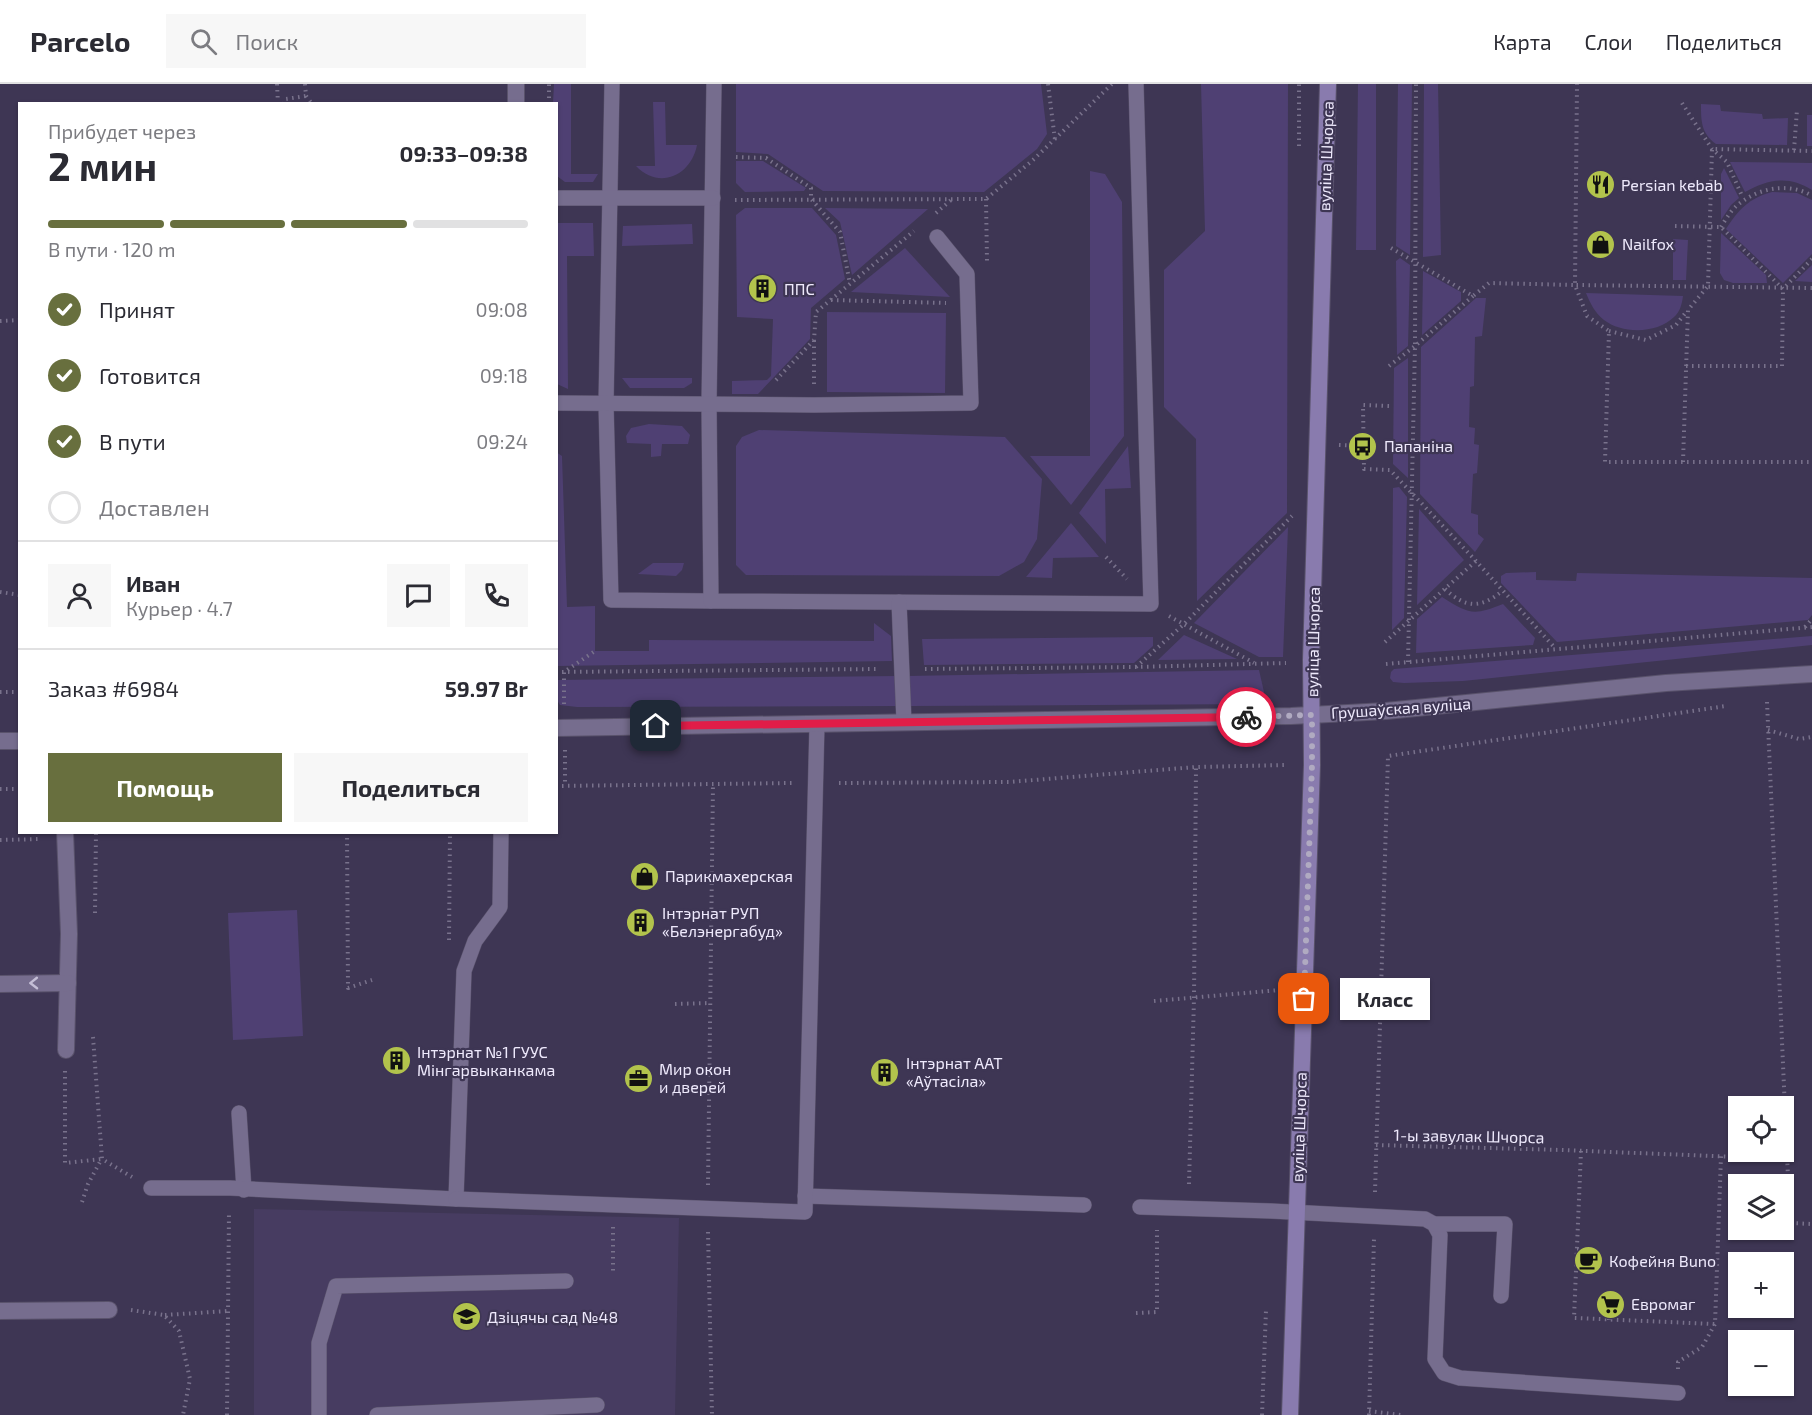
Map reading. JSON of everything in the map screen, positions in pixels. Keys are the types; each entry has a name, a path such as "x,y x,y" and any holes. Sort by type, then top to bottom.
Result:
{"main road":[{"name":"вуліца Шчорса","path":"1290,1415 1312,765 1312,636 1328,84"}],"street":[{"path":"516,84 516,102"},
{"name":"Грушаўская вуліца","path":"558,728 1312,715 1386,711 1666,683 1812,674"},
{"path":"0,741 18,741"},
{"path":"65,834 69,934 66,1050"},
{"path":"0,984 68,983"},
{"path":"0,1311 110,1310"}],"lane":[{"path":"612,84 606,404 611,600 1151,604 1136,84"},
{"path":"711,601 709,404 714,84"},
{"path":"558,198 713,198"},
{"path":"558,403 971,403 967,274 938,237"},
{"path":"899,602 904,722"},
{"path":"151,1188 805,1212 817,724"},
{"path":"456,1199 464,971 476,941 500,907 501,834"},
{"path":"239,1113 244,1190"},
{"path":"805,1196 1084,1205"},
{"path":"1140,1207 1374,1216 1425,1219 1434,1224 1505,1224 1501,1296"},
{"path":"1434,1224 1440,1235 1434,1359 1444,1373 1460,1378 1678,1393"},
{"path":"319,1415 319,1342 336,1286 566,1281"},
{"path":"377,1415 597,1405"}],"path":[{"path":"277,84 278,102"},
{"path":"305,84 306,96 310,102"},
{"path":"549,84 549,102"},
{"path":"1048,84 1055,140"},
{"path":"713,198 986,199 1055,140 1112,84"},
{"path":"1408,662 1415,346 1416,84"},
{"path":"1577,84 1575,285 1587,316 1609,331 1646,340 1676,325 1708,286 1712,149"},
{"path":"284,102 286,99 306,96"},
{"path":"1682,103 1712,149 1727,162 1742,196"},
{"path":"1794,150 1797,110"},
{"path":"1712,149 1812,152"},
{"path":"732,156 766,158 812,188 811,199 840,232 850,284"},
{"path":"1721,227 1730,213 1757,192 1774,188 1791,189 1812,196"},
{"path":"935,214 952,200"},
{"path":"1675,226 1721,227 1783,289"},
{"path":"756,404 814,340 816,312 918,228"},
{"path":"1391,248 1473,296"},
{"path":"1686,366 1782,366 1783,289 1812,260"},
{"path":"1389,366 1489,283 1812,288"},
{"path":"830,300 949,303"},
{"path":"1683,462 1688,310"},
{"path":"0,321 18,320"},
{"path":"1609,331 1605,462 1812,462"},
{"path":"1389,406 1363,405 1364,469 1390,470 1554,648"},
{"path":"1135,668 1183,625 1299,509"},
{"path":"1106,557 1151,604 1183,625 1255,664"},
{"path":"1385,642 1476,561"},
{"path":"1445,589 1464,603 1476,604 1493,598 1502,591"},
{"path":"0,592 18,595"},
{"path":"1805,628 1812,620"},
{"path":"1386,664 1812,627"},
{"path":"564,672 595,651"},
{"path":"0,692 18,692"},
{"path":"1758,702 1767,702 1784,1096"},
{"path":"1401,1415 1369,1413 1388,756 1729,706"},
{"path":"1768,730 1799,739 1812,737"},
{"path":"558,786 1009,782 1196,767 1290,765"},
{"path":"1189,1184 1194,998 1196,767"},
{"path":"712,1415 708,1208 713,784"},
{"path":"0,789 18,789"},
{"path":"347,834 348,988 372,980"},
{"path":"0,840 43,839"},
{"path":"1154,1000 1280,990"},
{"path":"675,1004 710,1003"},
{"path":"82,1202 88,1184 102,1159 93,1041"},
{"path":"66,1050 65,1163 102,1159 151,1188"},
{"name":"1-ы завулак Шчорса","path":"1376,1145 1728,1156"},
{"path":"1581,1151 1574,1318 1715,1324"},
{"path":"1678,1393 1678,1362 1702,1347 1715,1324 1721,1156"},
{"path":"1787,1162 1790,1223 1812,1224"},
{"path":"613,1205 613,1271"},
{"path":"227,1415 229,1210"},
{"path":"1577,1250 1588,1250"},
{"path":"1576,1261 1588,1261"},
{"path":"1609,1320 1610,1304"},
{"path":"110,1310 142,1311 164,1315 228,1311"},
{"path":"164,1315 179,1331 190,1379 183,1415"}],"shaded area":[{"path":"554,84 571,84 571,174 598,174 593,182 565,182 558,177 558,102 553,102"},
{"path":"736,84 1041,84 1047,134 1037,149 984,192 823,191 768,154 736,152"},
{"path":"1201,84 1288,84 1287,513 1197,601 1196,439 1164,407 1164,270 1205,231"},
{"path":"1358,84 1376,84 1376,250 1356,250"},
{"path":"1398,84 1412,84 1410,255 1396,246"},
{"path":"1424,84 1438,84 1441,255 1423,257"},
{"path":"653,102 665,102 666,145 697,145 694,156 681,172 664,178 654,177 636,166 655,166"},
{"path":"1701,104 1720,105 1721,111 1762,114 1763,119 1788,118 1787,145 1716,144 1707,136 1703,126"},
{"path":"1807,115 1812,115 1812,146 1807,146"},
{"path":"736,161 763,161 806,188 804,191 745,192 736,183"},
{"path":"1730,162 1812,163 1812,190 1795,182 1778,181 1762,184 1745,192"},
{"path":"1724,168 1739,198 1721,220 1721,174"},
{"path":"1090,171 1105,174 1122,202 1124,436 1071,505 1030,456 1090,456"},
{"path":"1772,192 1797,193 1812,200 1812,254 1783,283 1726,229 1745,206"},
{"path":"745,208 812,208 836,235 845,279 811,308 810,339 758,394 732,394 732,381 767,380 771,376 773,319 737,317 736,215"},
{"path":"825,208 928,209 852,275 840,222"},
{"path":"558,223 593,223 594,256 567,256 568,389 558,384"},
{"path":"692,224 693,244 622,246 623,226"},
{"path":"1721,233 1766,275 1767,283 1733,283 1724,280 1720,273"},
{"path":"1673,239 1688,240 1686,280 1673,280"},
{"path":"905,248 950,297 851,292"},
{"path":"1400,258 1410,265 1408,346 1397,355 1396,261"},
{"path":"1812,265 1812,282 1795,281"},
{"path":"1423,271 1461,292 1461,301 1422,335"},
{"path":"1586,293 1683,296 1678,313 1667,323 1649,329 1630,330 1611,325 1604,320 1593,308"},
{"path":"1476,298 1486,298 1482,336 1475,337 1474,386 1470,387 1469,427 1475,428 1474,444 1479,445 1477,473 1473,474 1471,513 1478,515 1478,534 1484,539 1475,552 1420,494 1421,347"},
{"path":"827,312 946,313 945,393 827,392"},
{"path":"1408,358 1408,478 1393,464 1394,368"},
{"path":"622,378 692,378 692,383 684,388 630,388"},
{"path":"649,424 682,426 690,435 688,444 662,444 661,456 651,457 651,444 627,443 626,436 631,428"},
{"path":"759,430 1005,437 1042,479 1037,539 1024,562 999,576 746,575 736,565 736,446 742,437"},
{"path":"1128,446 1131,488 1105,489 1106,544 1079,513"},
{"path":"558,453 562,456 567,607 595,606 595,651 649,651 649,640 874,641 874,623 891,636 892,661 558,666"},
{"path":"1399,487 1407,497 1404,618 1392,630 1393,488"},
{"path":"1419,509 1464,560 1417,605"},
{"path":"1071,523 1099,557 1053,558 1052,578 1026,577"},
{"path":"1288,527 1283,657 1259,657 1194,623"},
{"path":"653,563 684,563 682,570 676,576 638,574"},
{"path":"1536,572 1536,580 1576,581 1577,573 1812,578 1812,615 1808,620 1557,642 1501,583 1501,576 1506,573"},
{"path":"1442,597 1465,610 1478,612 1503,604 1535,638 1533,645 1416,653 1417,619"},
{"path":"1184,635 1237,659 1158,660"},
{"path":"1812,636 1812,645 1463,681 1404,683 1393,682 1390,678 1394,669"},
{"path":"1153,637 1153,646 1134,663 924,665 922,639"},
{"path":"1259,670 1264,692 1258,704 909,706 907,676"},
{"path":"897,676 898,706 577,707 560,705 558,680"},
{"path":"297,910 303,1036 233,1040 228,913"},
{"name":"Дзіцячы сад №48","path":"254,1209 679,1218 675,1415 254,1415"}],"way so far":[{"path":"1246,717 1312,715 1304,999"}],"place":[{"name":"Persian kebab","path":"1600,185"},
{"name":"Nailfox","path":"1601,244"},
{"name":"ППС","path":"763,289"},
{"name":"Папаніна","path":"1363,446"},
{"name":"Парикмахерская","path":"644,876"},
{"name":"Інтэрнат РУП «Белэнергабуд»","path":"641,922"},
{"name":"Класс","path":"1304,999"},
{"name":"Інтэрнат №1 ГУУС Мінгарвыканкама","path":"396,1061"},
{"name":"Інтэрнат ААТ «Аўтасіла»","path":"885,1072"},
{"name":"Мир окон и дверей","path":"638,1078"},
{"name":"Кофейня Buno","path":"1588,1261"},
{"name":"Евромаг","path":"1610,1304"},
{"name":"Дзіцячы сад №48","path":"466,1317"}],"route":[{"path":"656,726 1246,717"}]}
